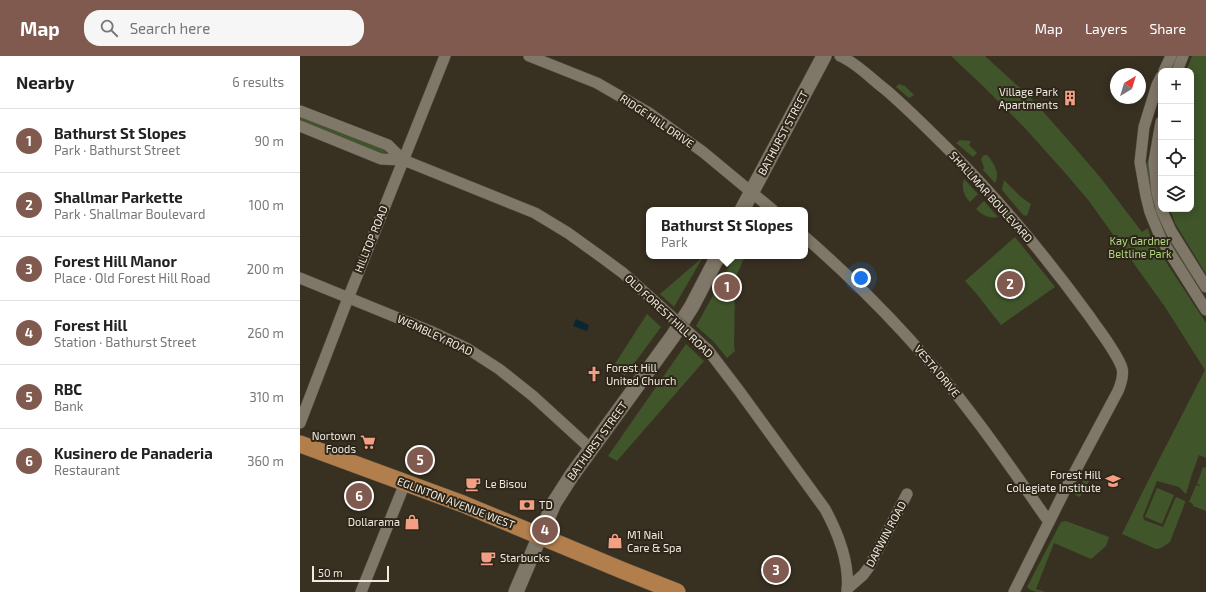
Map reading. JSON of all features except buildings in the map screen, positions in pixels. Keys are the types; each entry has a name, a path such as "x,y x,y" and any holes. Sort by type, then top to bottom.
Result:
{"main road":[{"name":"BATHURST STREET","path":"744,207 824,56"},
{"name":"BATHURST STREET","path":"516,592 554,503 591,449 673,336 692,306 716,259"},
{"name":"EGLINTON AVENUE WEST","path":"300,444 463,504 677,592"}],"street":[{"name":"HILLTOP ROAD","path":"300,423 445,56"},
{"name":"RIDGE HILL DRIVE","path":"530,56 597,83 649,113 703,152 752,193"},
{"name":"SHALLMAR BOULEVARD","path":"840,56 854,64 899,101 995,198 1063,280 1118,360 1123,376 1120,385 1050,522"},
{"path":"1165,68 1171,56"},
{"path":"1178,68 1183,56"},
{"path":"1158,86 1144,127 1140,162 1146,196 1150,212 1161,239 1206,310"},
{"name":"OLD FOREST HILL ROAD","path":"300,111 388,145 403,160"},
{"name":"OLD FOREST HILL ROAD","path":"300,126 381,159 403,160 535,213 600,256 628,277 708,350 825,509 834,525 844,556 847,591"},
{"path":"1158,139 1154,162 1158,197"},
{"path":"752,193 769,207"},
{"path":"1163,212 1171,231 1206,287"},
{"name":"VESTA DRIVE","path":"808,240 840,269 914,344 977,420 1050,522"},
{"name":"WEMBLEY ROAD","path":"300,278 451,340 493,365 550,410 591,449"},
{"path":"361,592 405,483"},
{"name":"DARWIN ROAD","path":"847,591 869,567 907,494"},
{"path":"1014,592 1050,522"}],"green space":[{"name":"Kay Gardner Beltline Park","path":"951,56 985,56 1031,98 1100,177 1142,232 1148,228 1151,239 1206,323 1206,458 1199,455 1186,494 1179,487 1157,481 1143,516 1144,520 1163,527 1176,497 1185,501 1170,542 1161,548 1156,549 1122,534 1205,370 1165,307 1089,201 1024,127"},
{"path":"1192,56 1206,56 1206,274 1175,223 1171,212 1194,212 1194,68 1187,68"},
{"path":"899,84 905,86 914,95 909,98 896,87"},
{"path":"300,116 384,149 386,152 384,154 300,121"},
{"path":"960,140 971,141 969,145 977,153 973,157 956,143"},
{"path":"984,155 987,155 996,168 997,179 995,183 983,170 984,168 981,159"},
{"path":"1148,162 1150,163 1151,175 1158,191 1158,212 1167,212 1196,278 1192,281 1165,238 1151,201 1146,164"},
{"path":"964,179 978,194 970,202 964,192"},
{"path":"1004,180 1021,197 1031,204 1027,216 1023,215 1002,190"},
{"path":"984,201 998,217 986,216 976,209"},
{"path":"1015,237 1055,287 1001,325 965,281"},
{"path":"701,259 702,259 674,307 660,294"},
{"path":"733,259 744,259 734,281 735,351 727,358 714,342 696,326"},
{"path":"647,314 661,327 625,376 613,367"},
{"path":"686,344 704,361 617,461 608,456"},
{"path":"1203,467 1206,468 1206,511 1193,506 1193,504 1189,502 1196,485 1200,486 1197,484"},
{"path":"1084,479 1089,481 1080,497 1075,495"},
{"path":"1157,488 1174,495 1162,524 1145,517"},
{"path":"1066,521 1109,537 1106,546 1091,559 1054,543 1036,589 1045,592 1031,590 1027,587 1061,522"}],"water":[{"path":"576,319 589,325 587,331 573,326"}],"place":[{"name":"Village Park Apartments","path":"1070,98"},
{"name":"Shallmar Parkette","path":"1010,284"},
{"name":"Bathurst St Slopes","path":"727,287"},
{"name":"Forest Hill United Church","path":"594,374"},
{"name":"Nortown Foods","path":"368,442"},
{"name":"RBC","path":"420,460"},
{"name":"Forest Hill Collegiate Institute","path":"1113,481"},
{"name":"Le Bisou","path":"473,484"},
{"name":"Kusinero de Panaderia","path":"359,496"},
{"name":"TD","path":"527,505"},
{"name":"Dollarama","path":"412,522"},
{"name":"Forest Hill","path":"545,530"},
{"name":"M1 Nail Care & Spa","path":"615,541"},
{"name":"Starbucks","path":"488,558"},
{"name":"Forest Hill Manor","path":"776,570"}]}
